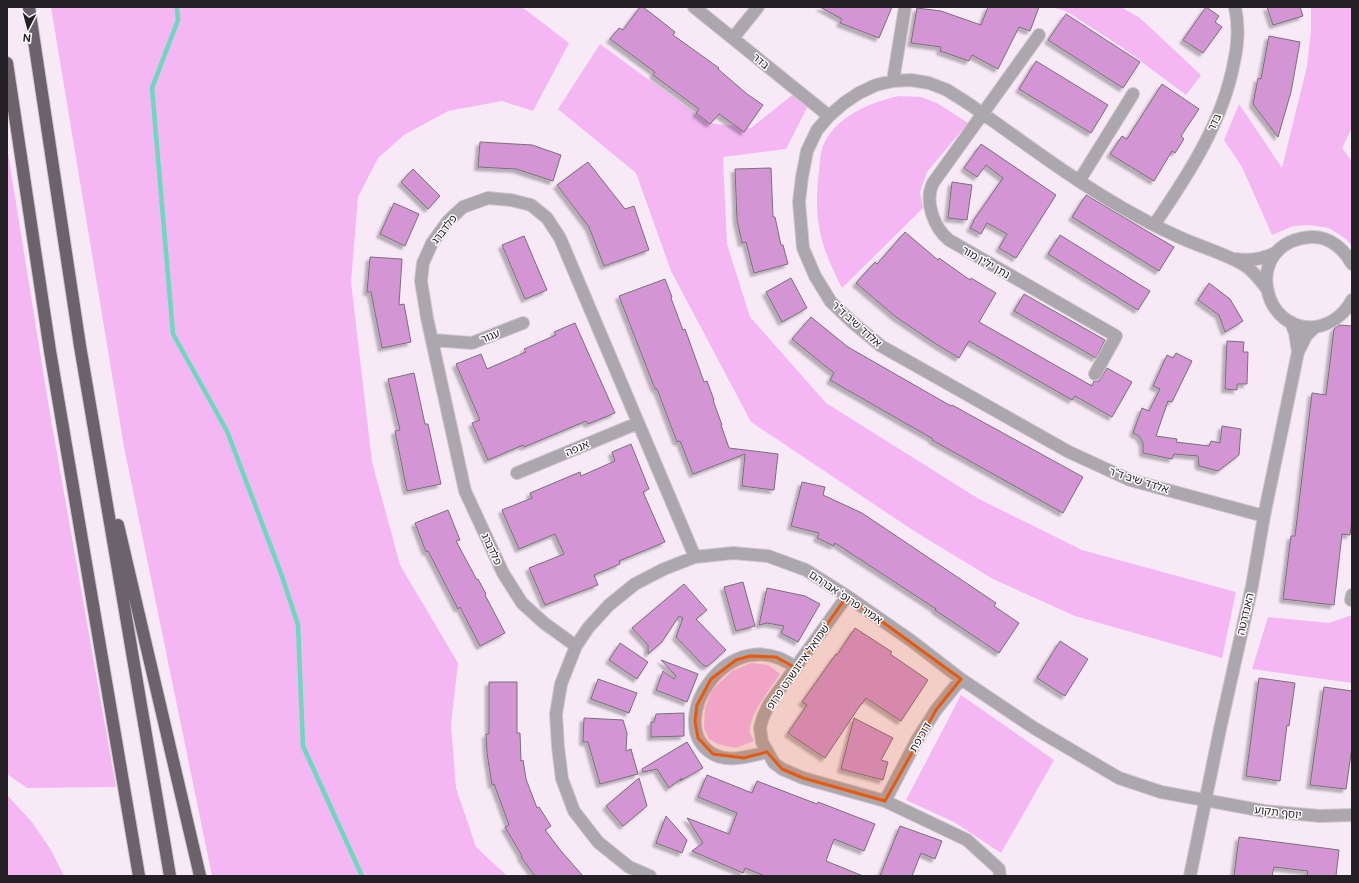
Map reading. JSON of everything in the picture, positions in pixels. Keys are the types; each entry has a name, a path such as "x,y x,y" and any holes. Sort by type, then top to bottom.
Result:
{"highway":[{"path":"29,7 90,406 170,876"},
{"path":"7,63 50,351 139,876"},
{"path":"90,406 200,876"}],"street":[{"name":"בדר","path":"694,7 829,116"},
{"path":"733,38 758,7"},
{"path":"893,81 905,7"},
{"name":"בדר","path":"1154,225 1198,156 1217,119 1228,91 1236,52 1238,32 1235,7"},
{"path":"983,114 1039,35"},
{"name":"אלדד שיב ד\"ר","path":"1230,258 1186,240 1121,207 1079,181 947,90 929,83 911,80 893,81 876,85 860,93 844,103 829,116 817,130 807,151 799,202 803,248 814,276 831,302 881,346 1069,452 1100,467 1130,480 1264,516"},
{"path":"1079,181 1133,94"},
{"name":"נתן ילין מור","path":"983,114 932,186 930,201 937,225 943,235 953,243 1116,336 1095,374"},
{"name":"פלדברג","path":"576,646 544,623 522,603 503,573 465,492 432,340 421,281 423,263 432,243 448,221 463,207 488,198 511,200 531,205 548,218 560,238 695,557"},
{"path":"1230,258 1243,260 1270,256 1288,244 1299,239 1314,237 1327,240 1338,246 1352,264"},
{"path":"1277,252 1270,262 1267,273 1267,289 1270,300 1278,313 1291,322 1302,326 1315,327 1327,324 1346,311 1352,300"},
{"path":"1230,258 1251,270 1267,289"},
{"path":"1337,318 1352,313"},
{"name":"האנדרטה","path":"1291,322 1295,333 1298,352"},
{"name":"עגור","path":"432,340 472,343 523,323"},
{"name":"האנדרטה","path":"1190,876 1235,659 1252,586 1264,516 1298,352 1306,336 1315,327"},
{"name":"אנפה","path":"517,473 638,423"},
{"name":"אמיר פרופ' אברהם","path":"650,876 629,867 598,842 574,811 562,779 556,714 561,684 576,646 588,628 609,605 635,584 664,569 695,557 733,553 768,556 806,570 847,596 913,642 962,679 1034,728 1119,778 1161,792 1205,801"},
{"name":"שמואל אייזנשרט פרופ'","path":"847,596 769,704 760,728 762,742 766,752 774,763 782,769 803,778 885,801 967,840 999,869 1000,876"},
{"path":"766,752 744,758 725,758 713,754 698,738 695,721 697,705 703,690 711,679 723,668 736,660 750,656 764,655 786,661 796,668"},
{"name":"דוכיפת","path":"885,801 918,738 932,716 962,679"},
{"name":"יוסף תקוע","path":"1205,801 1295,815 1352,815"}],"highlighted area":[{"path":"847,596 961,679 936,710 885,801 803,778 782,769 767,752 744,758 713,754 698,738 695,721 697,705 711,679 736,660 750,656 776,657 796,668"}],"shaded area":[{"path":"51,7 522,7 569,43 533,111 502,101 448,111 404,135 378,158 358,197 351,282 372,462 400,565 458,663 451,724 456,788 476,847 507,876 212,876 124,447"},
{"path":"1051,7 1121,7 1140,18 1201,75 1186,95 1123,48 1066,11"},
{"path":"1311,7 1352,7 1352,128 1342,148 1352,161 1352,246 1346,239 1329,228 1310,225 1293,226 1272,235 1242,167 1224,140 1239,104 1282,168 1307,66 1311,30"},
{"path":"600,44 708,123 751,128 796,92 811,100 786,149 723,157 727,244 750,317 826,403 979,499 1082,550 1236,592 1222,658 1075,616 993,579 914,531 751,422 671,271 636,173 558,109"},
{"path":"899,96 921,97 937,103 968,123 927,172 920,192 923,208 842,288 828,259 820,232 817,188 822,150 827,138 833,130 849,116 858,110 878,102"},
{"path":"7,147 49,408 116,787 27,788 7,774"},
{"path":"1352,615 1352,683 1252,669 1268,617 1329,623"},
{"path":"751,663 768,665 780,674 760,703 752,719 750,733 754,741 735,748 718,744 709,739 704,728 705,708 712,690 732,671"},
{"path":"961,695 1054,760 1001,853 954,822 906,800"},
{"path":"7,795 32,822 51,850 64,876 7,876"}],"building":[{"path":"640,7 643,7 675,32 673,35 719,68 718,69 747,94 763,105 744,132 719,114 710,124 696,113 699,109 653,75 655,72 610,39 619,28 623,30"},
{"path":"820,7 892,7 879,38 840,23 842,19"},
{"path":"988,7 1039,7 1030,31 1019,27 998,69 972,55 969,61 940,51 941,47 911,43 917,8 941,11 981,25"},
{"path":"1206,7 1219,16 1215,22 1222,27 1203,53 1183,40"},
{"path":"1267,7 1300,7 1303,16 1273,25"},
{"path":"1066,14 1140,62 1123,88 1048,40"},
{"path":"1269,36 1300,42 1291,92 1278,137 1253,104 1258,78 1261,79"},
{"path":"1036,61 1108,105 1091,133 1019,89"},
{"path":"1162,84 1199,109 1181,136 1184,139 1175,153 1172,151 1154,181 1110,154 1122,136 1127,139"},
{"path":"480,142 532,145 561,155 553,181 516,169 478,167"},
{"path":"981,144 1056,195 1016,258 999,248 1007,234 987,223 981,234 970,228 973,221 1003,178 986,165 977,177 964,168"},
{"path":"588,162 625,209 634,206 649,250 604,266 589,227 557,185"},
{"path":"771,168 773,217 775,217 781,245 783,245 788,264 754,273 746,242 742,243 737,220 735,169"},
{"path":"413,169 440,196 428,209 401,182"},
{"path":"952,182 972,185 967,220 948,218"},
{"path":"1086,195 1174,247 1159,271 1072,217"},
{"path":"394,203 419,214 405,246 380,234"},
{"path":"905,232 938,260 939,258 970,280 971,278 996,293 979,322 1092,386 1094,381 1099,381 1107,368 1132,382 1112,417 1075,396 1072,400 969,341 959,358 896,317 856,283 875,262 877,264"},
{"path":"1060,235 1150,291 1138,310 1048,254"},
{"path":"524,236 547,290 525,299 502,245"},
{"path":"370,257 402,259 399,305 404,304 411,342 382,348 371,292 367,292"},
{"path":"791,278 807,308 782,322 766,292"},
{"path":"665,279 683,330 685,329 704,382 707,381 729,448 778,454 774,490 742,486 745,454 693,474 680,441 677,442 619,296"},
{"path":"1209,283 1230,299 1243,321 1225,332 1219,315 1198,300"},
{"path":"1024,294 1105,340 1096,358 1014,311"},
{"path":"811,317 848,347 951,406 952,405 1083,477 1063,513 932,440 933,439 830,380 834,373 792,339"},
{"path":"575,323 615,413 588,424 586,421 524,447 523,445 488,460 472,423 480,420 456,364 481,354 487,369 526,352 524,349 556,335 554,332"},
{"path":"1339,325 1352,326 1352,520 1350,535 1342,534 1334,605 1283,599 1291,536 1295,536 1312,393 1326,395 1334,329"},
{"path":"1227,341 1244,342 1243,352 1248,352 1247,384 1237,384 1237,390 1225,389"},
{"path":"1176,353 1192,361 1172,402 1168,401 1156,436 1177,439 1176,442 1209,446 1211,441 1220,443 1222,426 1241,429 1239,455 1218,471 1199,466 1198,456 1174,454 1172,459 1143,453 1143,443 1139,436 1133,433 1142,408 1149,411 1160,389 1153,386 1167,355 1173,358"},
{"path":"414,373 425,424 428,424 441,484 407,491 395,431 400,430 388,379"},
{"path":"631,444 649,489 643,492 665,542 619,561 620,564 594,575 598,585 545,605 529,568 564,554 555,534 519,549 502,510 532,498 530,493 580,472 581,476 615,461 612,452"},
{"path":"802,482 825,487 823,495 862,513 996,603 994,606 1019,623 999,653 935,610 936,609 835,543 834,546 817,538 819,533 791,526"},
{"path":"448,510 460,540 456,541 486,594 485,595 505,633 480,646 460,607 458,609 428,551 426,552 415,523"},
{"path":"743,582 755,626 736,631 724,587"},
{"path":"684,584 707,610 696,619 726,650 708,666 704,666 676,637 683,618 679,616 662,642 648,654 648,645 632,628"},
{"path":"767,588 805,596 820,604 798,642 781,633 784,626 767,623 759,625"},
{"path":"855,628 892,652 890,654 928,680 901,721 866,698 825,758 788,733 807,705 802,702"},
{"path":"1060,641 1088,659 1065,696 1037,678"},
{"path":"620,643 648,662 637,679 609,660"},
{"path":"661,660 698,674 687,702 656,690 663,671 674,679 676,676"},
{"path":"1259,678 1295,683 1289,726 1287,725 1280,781 1246,776"},
{"path":"598,679 637,693 629,713 591,699"},
{"path":"489,682 517,682 517,733 520,733 521,761 523,760 526,779 537,808 539,807 551,826 545,830 583,876 535,876 521,857 522,856 505,827 509,825 494,784 492,785 487,753 486,734 489,734"},
{"path":"1324,687 1352,691 1352,747 1346,789 1310,785"},
{"path":"684,713 684,736 651,737 651,722 654,722 656,714"},
{"path":"584,718 623,720 627,733 626,751 631,749 638,774 600,784 588,742 583,742"},
{"path":"854,718 893,738 881,760 888,762 883,780 841,769"},
{"path":"687,742 703,768 680,781 682,778 669,788 657,769 643,772 642,769"},
{"path":"707,775 752,793 757,781 875,824 864,851 834,839 826,861 863,876 765,876 745,868 743,873 692,851 703,843 687,818 729,834 737,813 698,797"},
{"path":"639,778 647,806 623,826 606,806"},
{"path":"666,816 687,840 682,853 656,843"},
{"path":"900,826 942,841 935,859 921,853 912,876 880,876"},
{"path":"1239,837 1339,850 1336,876 1307,876 1308,871 1274,867 1272,876 1234,876"}],"waterway":[{"path":"177,7 178,20 152,88 173,334 227,431 282,576 298,625 303,746 362,876"}]}
